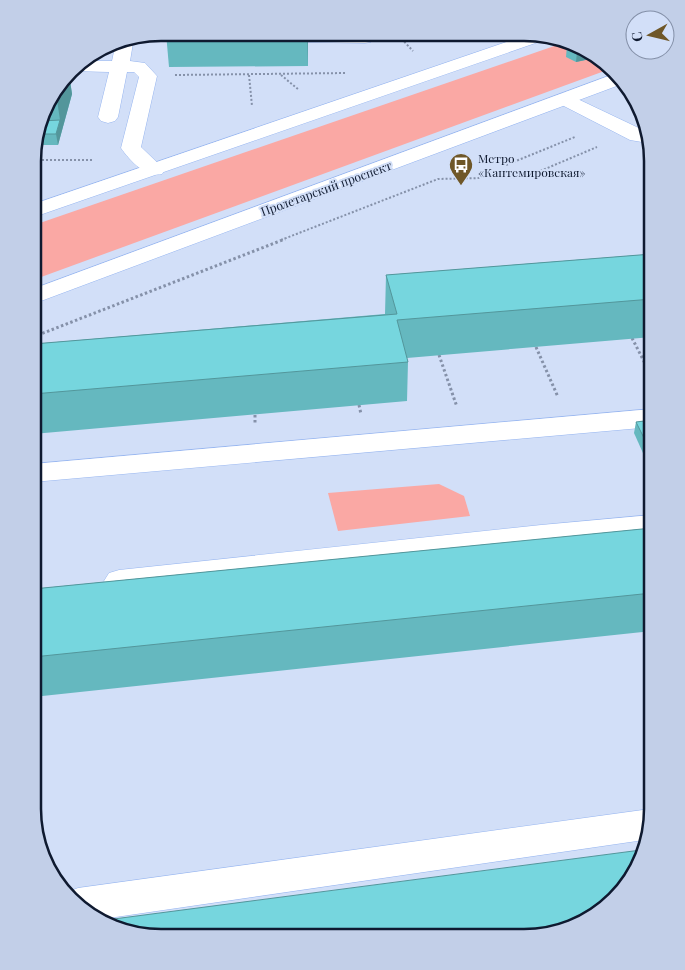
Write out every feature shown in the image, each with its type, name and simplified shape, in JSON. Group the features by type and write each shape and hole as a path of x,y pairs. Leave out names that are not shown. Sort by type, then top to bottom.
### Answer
{"main road":[{"path":"41,209 525,41"},
{"path":"108,117 123,48"},
{"path":"89,66 139,67 148,76 131,148 155,170"},
{"name":"Пролетарский проспект","path":"41,294 613,81"},
{"path":"565,100 636,136 641,136"},
{"path":"41,472 644,419"},
{"path":"90,585 541,535 643,526"},
{"path":"88,904 642,825"}],"path":[{"path":"404,41 414,52"},
{"path":"148,76 355,73"},
{"path":"280,74 302,92"},
{"path":"249,75 253,109"},
{"path":"41,334 438,179 526,177 602,144 583,134 612,123"},
{"path":"506,165 571,138"},
{"path":"41,160 93,160"},
{"path":"632,338 644,361"},
{"path":"536,347 570,425"},
{"path":"439,355 466,434"}],"shaded area":[{"path":"556,46 577,54 603,71 41,277 41,223"},
{"path":"439,484 464,496 470,516 338,531 328,493"}],"building":[{"path":"60,120 56,134 44,134 49,121"},
{"path":"644,255 644,300 397,320 408,362 41,393 41,343 397,314 386,275"},
{"path":"644,421 644,437 636,422"},
{"path":"643,529 643,594 41,656 41,588"},
{"path":"636,851 623,875 603,899 569,920 539,928 162,929 131,925 114,919"}],"place":[{"name":"Метро «Кантемировская»","path":"461,186"}]}
